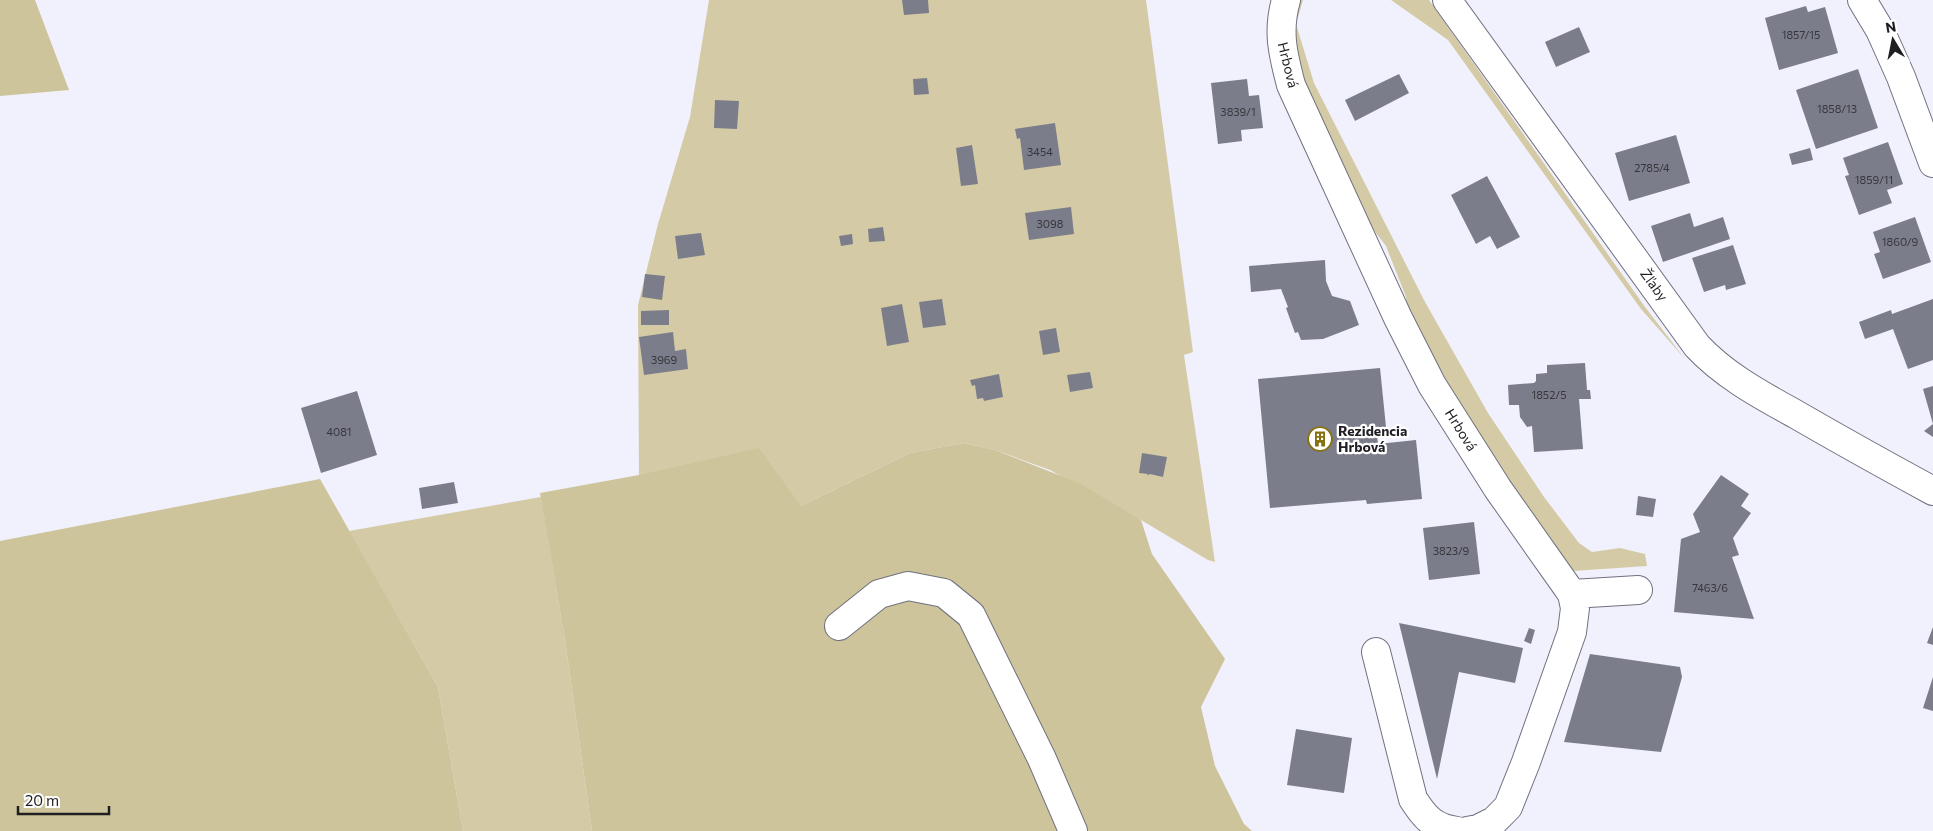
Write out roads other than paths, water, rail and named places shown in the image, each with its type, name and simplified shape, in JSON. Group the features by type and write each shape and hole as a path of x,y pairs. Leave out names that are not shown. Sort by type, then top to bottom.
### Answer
{"street":[{"name":"Hrbová","path":"1286,0 1281,16 1281,45 1291,85 1398,318 1432,385 1478,458 1572,594"},
{"name":"Žľaby","path":"1447,0 1697,346 1710,360 1726,373 1772,401 1933,491"},
{"path":"1862,0 1880,30 1901,77 1933,163"},
{"path":"839,626 879,594 908,586 944,593 971,615 1042,759 1073,831"},
{"path":"1467,831 1478,829 1494,821 1508,807 1572,632 1575,608 1572,594 1638,590"},
{"path":"1376,652 1413,799 1431,823 1448,830 1457,831"}],"place":[{"name":"Rezidencia Hrbová","path":"1320,439"}]}
